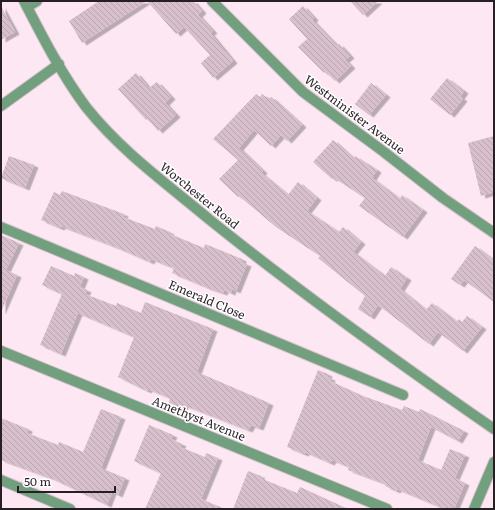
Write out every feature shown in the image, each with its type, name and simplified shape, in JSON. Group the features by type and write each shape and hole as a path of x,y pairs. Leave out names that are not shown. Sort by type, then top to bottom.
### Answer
{"street":[{"path":"25,4 37,1"},
{"name":"Westminister Avenue","path":"212,1 303,92 442,198 494,233"},
{"name":"Worchester Road","path":"25,4 59,64 86,106 126,152 327,312 494,429"},
{"path":"1,106 59,64"},
{"name":"Emerald Close","path":"1,227 403,395"},
{"name":"Amethyst Avenue","path":"1,351 387,509"},
{"path":"474,509 494,462"},
{"path":"1,480 70,509"}],"building":[{"path":"99,1 147,1 82,43 69,21"},
{"path":"147,1 193,1 202,11 198,15 213,31 210,33 233,61 213,78 201,63 210,55 184,27 176,34"},
{"path":"350,1 378,1 363,15"},
{"path":"1,6 15,32 1,40"},
{"path":"303,6 314,18 312,20 337,46 339,44 350,56 345,60 351,66 335,81 325,71 324,73 298,47 307,39 289,19"},
{"path":"136,73 149,88 157,82 171,97 165,103 176,115 158,131 118,89"},
{"path":"447,78 464,91 460,97 463,99 450,115 430,99"},
{"path":"371,83 386,95 369,115 355,104"},
{"path":"256,94 260,97 262,94 268,99 271,97 302,125 287,141 281,135 271,146 254,130 239,148 263,171 261,173 288,195 298,182 317,198 307,211 339,232 343,227 361,242 353,252 385,276 391,267 407,278 400,289 426,310 432,303 457,322 459,319 462,322 467,316 482,327 463,351 438,332 429,344 378,305 370,317 358,309 365,296 318,258 320,256 276,227 239,196 238,197 219,179 238,160 213,139"},
{"path":"494,136 494,192 481,196 468,143"},
{"path":"333,140 354,159 355,156 377,170 372,178 400,199 402,195 423,210 403,237 359,206 365,198 334,178 332,179 313,162"},
{"path":"9,156 34,165 25,188 1,178"},
{"path":"62,191 124,214 123,217 155,229 156,226 170,232 170,234 204,248 205,244 242,259 241,262 247,264 236,291 232,289 231,293 224,290 223,293 208,288 172,273 174,268 151,259 150,262 61,226 60,228 41,220 54,192 60,195"},
{"path":"1,235 19,243 6,270 17,275 1,312"},
{"path":"475,246 494,260 494,302 464,280 460,285 451,279"},
{"path":"51,266 74,276 75,273 84,277 80,287 87,290 85,294 116,306 117,303 141,313 145,302 213,329 197,372 269,403 259,428 251,425 248,430 184,405 183,408 169,403 170,398 148,389 147,391 118,377 134,337 78,313 61,354 40,345 62,294 42,285"},
{"path":"318,370 328,374 327,377 331,378 330,381 363,396 402,410 404,406 419,412 420,409 464,431 458,441 431,427 418,460 441,470 450,449 465,455 455,478 465,483 454,509 445,509 397,489 396,491 385,486 386,484 348,470 349,467 332,460 330,463 305,452 304,454 287,447"},
{"path":"101,409 121,417 101,468 125,478 118,495 112,492 107,505 51,478 1,460 1,418 28,429 27,433 58,445 59,442 83,452"},
{"path":"149,425 173,435 171,439 182,444 180,447 205,457 206,453 218,458 201,499 225,509 145,509 161,473 134,461"},
{"path":"248,471 261,476 260,478 297,493 300,487 348,509 233,509"}]}
